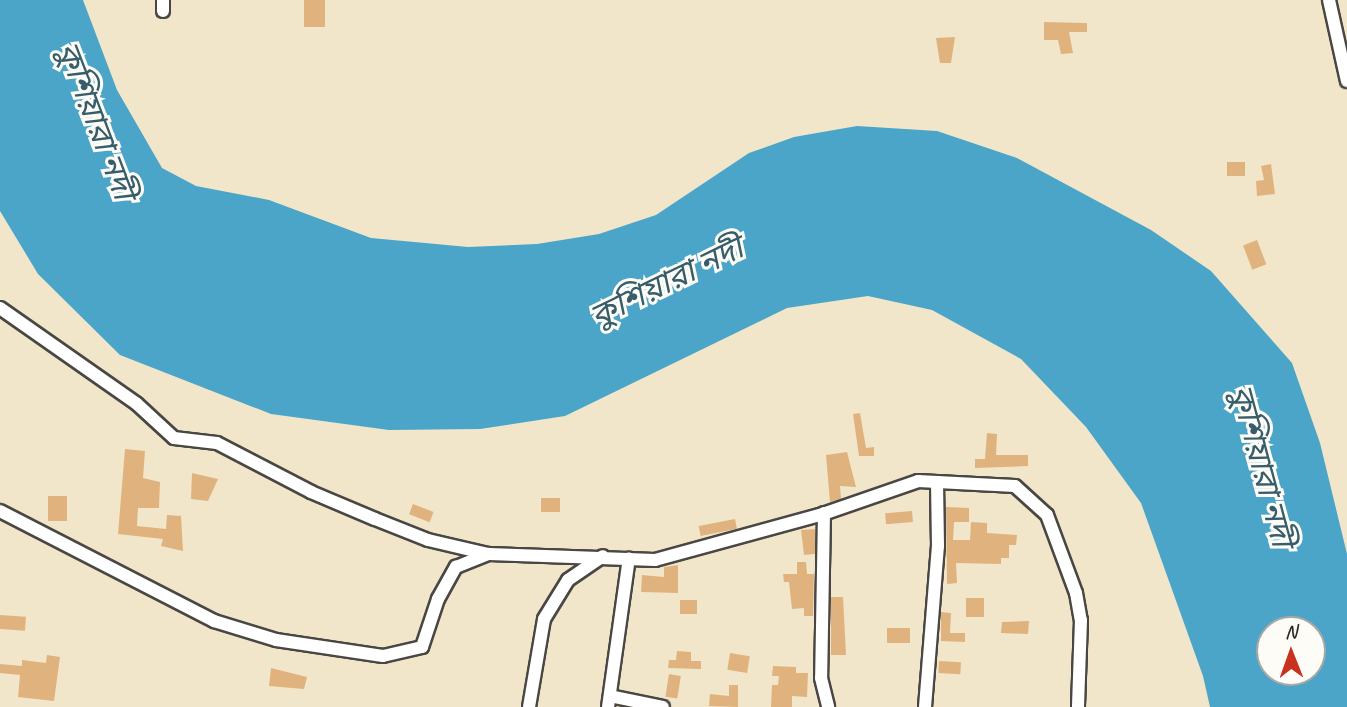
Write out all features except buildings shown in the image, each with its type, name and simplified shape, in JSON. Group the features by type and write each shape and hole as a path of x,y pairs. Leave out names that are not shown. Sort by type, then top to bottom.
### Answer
{"street":[{"path":"1329,0 1347,81"},
{"path":"0,307 137,404 174,438 218,443 337,503 428,540 489,554 603,556 654,560 824,513 918,481 1015,486 1047,515 1076,593 1081,620 1078,707"},
{"path":"925,707 938,546 937,483"},
{"path":"0,511 214,621 276,640 355,654 383,656 422,647 438,599 456,567 489,554"},
{"path":"824,513 821,678 828,707"},
{"path":"529,707 544,619 568,580 603,556"},
{"path":"629,558 609,701 663,707"}],"water":[{"name":"কুশিয়ারা নদী","path":"0,0 83,0 117,90 162,168 196,186 269,200 371,238 468,247 537,244 599,234 656,215 749,153 794,137 857,126 937,131 1017,158 1151,230 1211,271 1292,363 1320,443 1347,554 1347,707 1210,707 1203,676 1141,503 1086,427 1021,359 932,310 868,296 787,308 565,416 480,429 389,430 271,414 120,355 38,274 0,211"}]}
